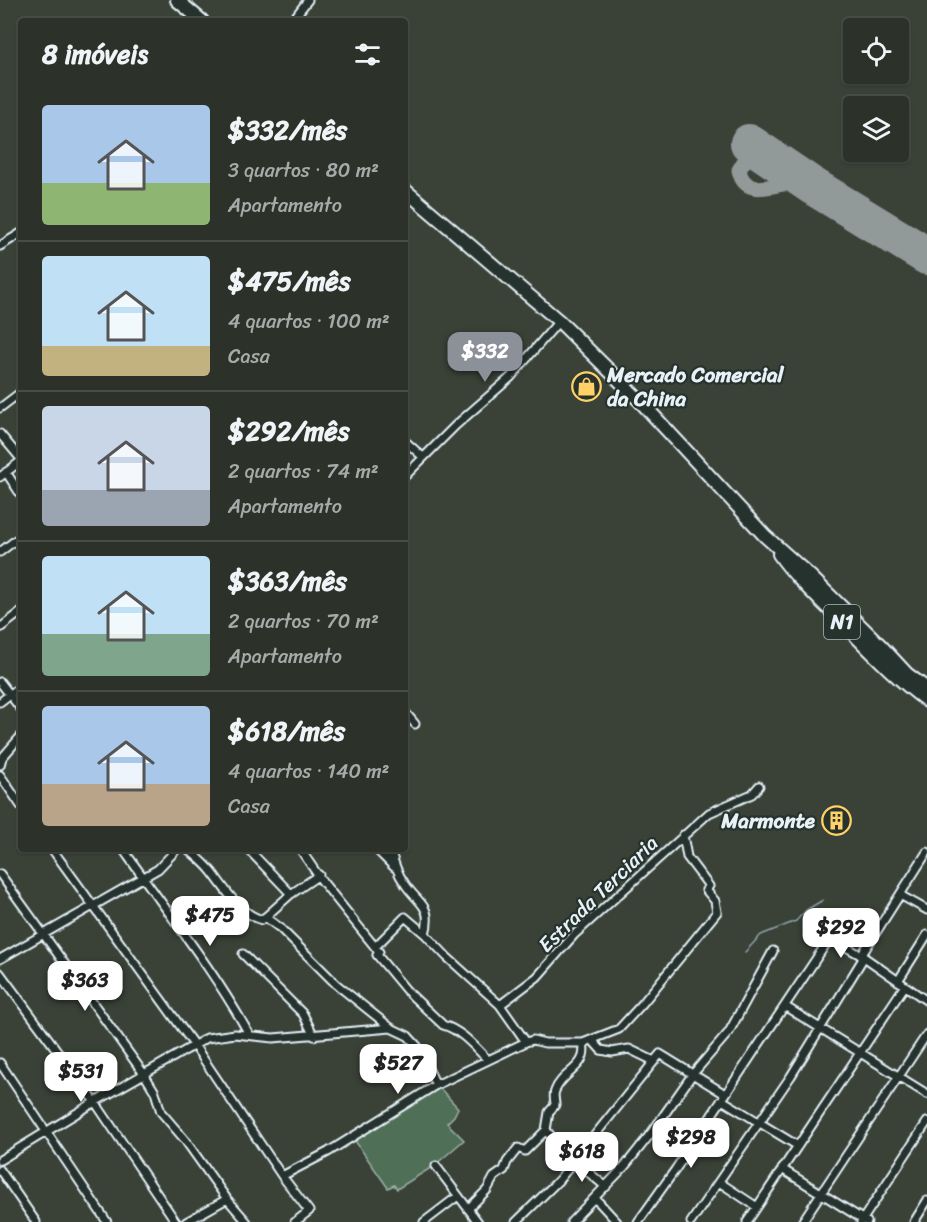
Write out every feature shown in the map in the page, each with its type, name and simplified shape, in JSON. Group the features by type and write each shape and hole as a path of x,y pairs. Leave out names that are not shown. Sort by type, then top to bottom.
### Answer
{"highway":[{"path":"177,0 198,18"},
{"name":"N1","path":"408,193 559,321 640,401 765,536 811,576 907,674 927,689"},
{"name":"N1","path":"765,536 788,568 893,673 927,701"}],"street":[{"path":"294,18 309,0"},
{"path":"0,246 18,235"},
{"path":"408,473 456,425 511,376 559,321"},
{"path":"0,408 18,394"},
{"path":"0,434 18,456"},
{"path":"408,444 423,457"},
{"path":"18,462 3,475 18,492"},
{"path":"0,552 18,538"},
{"path":"0,628 18,614"},
{"path":"0,682 18,705"},
{"path":"0,702 18,688"},
{"path":"408,716 415,724"},
{"path":"0,765 2,758 18,739"},
{"path":"0,775 18,802"},
{"name":"Estrada Terciaria","path":"500,1005 537,977 574,935 709,813 752,794 759,786"},
{"path":"282,1176 328,1152 436,1085 526,1042 533,1040 545,1044 593,1041 612,1033 626,1022 717,912 715,901 706,890 709,886 687,857 683,835"},
{"path":"54,852 194,1045 282,1176 309,1211 295,1222"},
{"path":"125,852 197,950 249,1034"},
{"path":"0,959 158,869 174,852"},
{"path":"191,852 211,870 225,890 251,916 262,920 291,894 319,875"},
{"path":"251,852 291,894"},
{"path":"302,852 379,952 377,955 406,990 443,1025 451,1027 488,1060"},
{"path":"379,852 395,868 407,888 424,906 429,916 424,934"},
{"path":"391,852 395,868"},
{"path":"691,1222 759,1124 821,1028 927,852"},
{"path":"0,874 144,1074 154,1092 160,1112 185,1140 227,1199 247,1222"},
{"path":"900,895 927,910"},
{"path":"266,917 354,1000 391,1028 408,1036 418,1047 436,1085"},
{"path":"375,947 405,917 500,1005 526,1042"},
{"path":"747,1222 861,1054 927,935"},
{"path":"638,1222 786,1007 830,938 863,957 927,1001"},
{"path":"571,1222 606,1187 652,1132 692,1075 729,1032 773,951"},
{"path":"243,954 303,1014 314,1036"},
{"path":"0,973 95,1102 176,1222"},
{"path":"786,1007 927,1094"},
{"path":"0,1160 95,1102 194,1045 216,1035 249,1034 273,1038 391,1028"},
{"path":"802,1222 927,1034"},
{"path":"593,1041 601,1050 612,1052 629,1049 654,1061"},
{"path":"468,1209 487,1190 494,1177 504,1170 518,1148 525,1151 546,1130 549,1112 555,1105 554,1093 561,1080 579,1064 584,1055 583,1043"},
{"path":"516,1222 558,1180 660,1054 759,1124 798,1146"},
{"path":"0,1063 107,1222"},
{"path":"782,1169 863,1221 927,1122"},
{"path":"546,1130 553,1140 606,1187"},
{"path":"436,1166 478,1222"},
{"path":"0,1170 36,1222"},
{"path":"719,1182 757,1207"},
{"path":"424,1222 458,1196"},
{"path":"596,1198 617,1222"},
{"path":"186,1222 227,1199"},
{"path":"914,1222 927,1201"}],"green space":[{"path":"437,1085 458,1108 447,1123 464,1140 434,1166 397,1189 394,1185 388,1188 353,1138"}],"waterway":[{"path":"745,952 761,935 796,921 806,910 823,900"},
{"path":"561,1076 569,1069"}],"taxiway":[{"path":"753,146 739,170 742,179 748,185 763,188 799,182 811,185"}],"runway":[{"path":"749,143 811,185 927,256"}],"place":[{"name":"Mercado Comercial da China","path":"586,387"},
{"name":"Marmonte","path":"836,821"}]}
